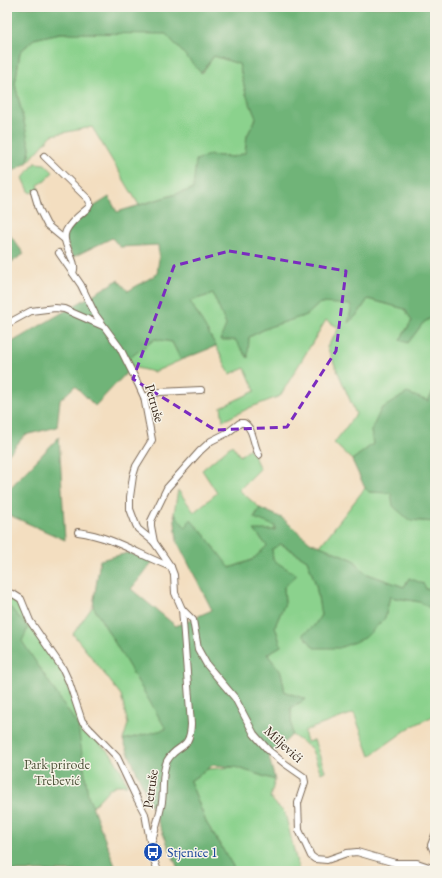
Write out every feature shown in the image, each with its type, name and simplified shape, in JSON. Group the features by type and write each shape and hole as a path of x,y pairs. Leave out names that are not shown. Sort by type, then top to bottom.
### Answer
{"street":[{"path":"44,156 89,200 90,204 88,208 66,230 64,239"},
{"path":"34,192 39,209 47,225 64,239 75,270 73,273"},
{"name":"Petruše","path":"59,253 73,273 96,314 120,348 144,397 152,440 136,466 131,487 130,509 138,529 154,542 171,567 174,575 175,593 182,609 192,724 191,735 186,744 174,753 168,760 165,767 162,802 151,844"},
{"path":"7,324 31,311 55,308 64,309 104,326"},
{"path":"144,397 160,392 201,390"},
{"name":"Petruše","path":"154,542 150,526 167,488 211,441 227,433 240,423 244,423 250,428 255,449 259,455"},
{"path":"78,532 90,534 121,544 171,567"},
{"path":"7,593 13,594 21,599 30,621 63,669 82,721 117,757 145,814 158,871"},
{"path":"182,609 193,620"},
{"path":"183,625 187,620 193,620"},
{"name":"Miljevići","path":"193,620 198,649 206,665 235,698 254,734 268,750 304,777 298,803 299,830 305,840 311,856 315,859 327,860 347,853 357,852 394,863 417,863 435,869"},
{"path":"435,835 431,845 435,854"}],"highlighted area":[{"path":"229,251 346,271 336,351 287,427 215,430 133,379 174,266"}],"green space":[{"path":"7,7 435,7 435,315 423,323 408,343 400,340 412,321 405,309 368,299 358,314 348,323 352,305 320,303 307,315 269,327 249,337 248,358 235,340 220,340 226,325 213,294 190,301 216,346 181,360 172,342 155,339 128,359 132,367 95,406 75,386 60,400 57,427 25,435 7,456 7,345 118,280 128,291 157,274 159,258 158,245 120,247 112,238 73,257 66,242 66,232 87,211 109,197 117,212 193,189 196,160 209,155 233,157 245,153 247,136 256,118 246,94 239,64 214,56 201,73 166,34 60,33 34,39 20,52 15,84 30,148 28,162 7,175"},
{"path":"165,30 202,73 214,56 239,64 246,94 256,118 247,136 245,153 233,157 209,155 193,189 139,205 92,127 52,135 28,162 30,148 15,84 20,52 34,39 60,33"},
{"path":"35,163 45,164 53,172 45,181 38,185 39,190 30,193 23,178"},
{"path":"7,231 24,254 7,265"},
{"path":"213,294 228,327 247,357 249,337 269,327 306,315 320,303 352,304 349,322 358,314 368,299 405,309 412,320 400,340 408,343 423,323 435,315 435,388 428,401 371,431 373,444 352,460 334,443 356,414 327,347 339,328 326,320 280,396 249,408 223,421 221,407 255,391 245,368 230,374 216,346 189,301"},
{"path":"155,339 172,342 181,360 154,372 132,367 127,359"},
{"path":"435,388 435,522 409,520 393,506 391,493 369,492 365,488 352,460 373,444 371,431 381,409 407,393 428,401"},
{"path":"59,437 65,540 7,514 7,491"},
{"path":"232,445 240,456 250,448 260,469 239,490 260,508 254,517 275,525 275,530 255,531 267,546 252,560 229,568 203,533 190,520 186,529 174,513 178,490 194,512 217,493 202,470"},
{"path":"365,488 369,492 392,493 409,520 435,522 435,591 426,589 409,578 404,587 365,573 354,560 320,546"},
{"path":"260,508 282,518 310,542 354,560 365,573 404,587 409,578 424,584 426,589 435,591 435,611 420,602 390,597 385,618 365,638 339,648 314,648 303,634 314,626 321,615 316,585 307,560 281,544 272,549 273,560 297,575 284,587 285,603 275,626 281,646 267,654 281,672 285,692 306,699 291,708 292,735 269,757 275,780 235,767 213,765 190,781 206,822 236,871 179,871 123,740 166,729 93,606 100,560 128,553 154,561 131,589 176,626 212,610 177,541 174,513 186,528 190,519 203,533 230,568 252,560 267,546 254,530 275,530 275,526 254,518"},
{"path":"281,544 307,560 316,585 321,615 314,626 385,618 390,597 420,602 435,611 435,715 409,728 370,756 354,713 304,731 307,742 314,740 325,771 321,773 311,748 292,735 291,708 305,699 285,692 281,672 267,654 281,646 275,626 285,603 284,587 273,560 272,549"},
{"name":"Park prirode Trebević","path":"7,595 17,600 28,624 59,666 70,690 73,705 81,726 111,754 121,770 127,785 116,785 109,789 82,818 7,871"},
{"path":"93,606 167,730 123,740 128,724 121,695 73,634"},
{"name":"Park prirode Trebević","path":"10,607 28,628 22,641 78,726 88,795 117,871 7,871 7,610"},
{"path":"235,767 275,780 270,798 285,813 299,871 236,871 206,822 190,781 208,769"}],"place":[{"name":"Stjenice 1","path":"153,852"}]}
